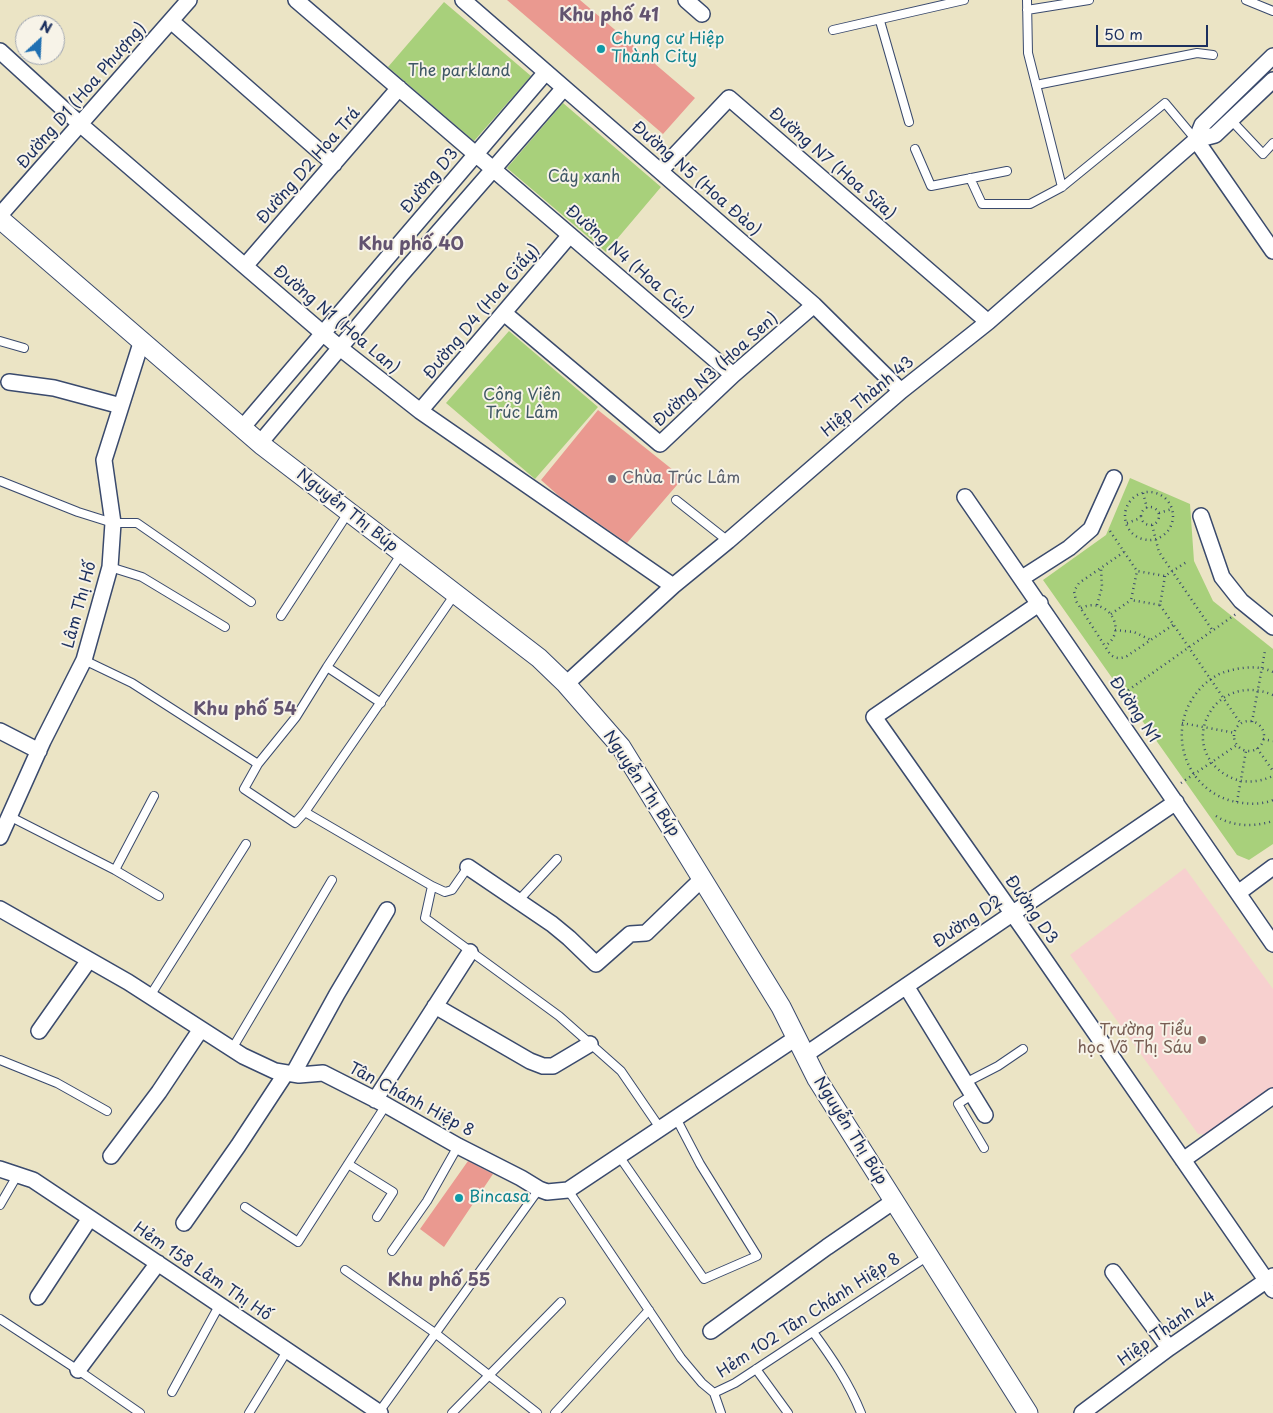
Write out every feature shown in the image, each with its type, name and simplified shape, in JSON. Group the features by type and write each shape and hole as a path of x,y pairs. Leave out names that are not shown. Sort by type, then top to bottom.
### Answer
{"street":[{"name":"Đường D1 (Hoa Phượng)","path":"0,215 189,0"},
{"name":"Đường N4 (Hoa Cúc)","path":"296,0 734,375"},
{"name":"Đường N5 (Hoa Đào)","path":"463,0 814,305 901,391"},
{"path":"686,0 702,14"},
{"path":"171,21 334,164"},
{"name":"Đường N1 (Hoa Lan)","path":"0,52 340,348 420,411 673,586"},
{"name":"Hiệp Thành 43","path":"1196,140 1202,125 1273,56"},
{"name":"Đường D3","path":"242,428 546,72"},
{"name":"Hiệp Thành 43","path":"566,684 673,586 728,541 901,391 988,322 1196,140 1215,135 1273,80"},
{"name":"Đường D2 Hoa Trá","path":"245,266 399,88"},
{"path":"260,443 564,88"},
{"name":"Đường N7 (Hoa Sữa)","path":"660,172 729,98 988,322"},
{"path":"1196,140 1273,251"},
{"name":"Nguyễn Thị Búp","path":"0,219 260,443 539,658 566,684 621,747 781,1007 817,1079 1028,1413"},
{"name":"Đường D4 (Hoa Giấy)","path":"420,411 570,235"},
{"name":"Đường N3 (Hoa Sen)","path":"504,313 660,444 734,375 814,305"},
{"name":"Lâm Thị Hố","path":"0,837 39,751 84,660 110,567 113,523 104,460 142,340"},
{"path":"9,382 54,388 121,406"},
{"path":"1022,578 1069,548 1091,529 1114,478"},
{"name":"Đường N1","path":"965,497 1040,603 1273,944"},
{"path":"1201,516 1222,577 1248,606 1273,627"},
{"name":"Đường D3","path":"1040,603 874,717 1182,1160 1270,1282"},
{"path":"0,731 39,751"},
{"name":"Đường D2","path":"805,1056 1012,913 1172,797"},
{"path":"468,867 519,900 569,938 596,964 630,934 646,933 702,879"},
{"path":"1238,893 1273,867"},
{"name":"Tân Chánh Hiệp 8","path":"0,908 150,996 243,1056 275,1071 323,1073 539,1189 548,1192 568,1190"},
{"path":"184,1222 290,1073 387,910"},
{"path":"380,1102 435,1006 470,952"},
{"path":"39,1030 89,960"},
{"path":"906,986 985,1115"},
{"path":"435,1006 530,1062 543,1066 552,1066 590,1044"},
{"path":"111,1156 159,1092 201,1029"},
{"path":"568,1190 796,1038"},
{"path":"1182,1160 1273,1096"},
{"name":"Hẻm 158 Lâm Thị Hố","path":"0,1169 33,1180 220,1304 373,1411"},
{"path":"712,1331 834,1242 894,1201"},
{"path":"38,1297 90,1218"},
{"path":"78,1370 158,1263"},
{"path":"1113,1272 1169,1348"},
{"name":"Hiệp Thành 44","path":"1082,1413 1169,1348 1270,1282"}],"lane":[{"path":"833,30 880,21 964,0"},
{"path":"1027,0 1028,53 1062,187"},
{"path":"1027,10 1089,0"},
{"path":"1246,0 1273,11"},
{"path":"880,21 910,122"},
{"path":"1036,85 1198,53 1214,55"},
{"path":"970,178 982,204 1030,204 1062,187 1165,103 1196,140"},
{"path":"1231,120 1263,154 1273,143"},
{"path":"915,148 930,186 1007,171"},
{"path":"0,341 24,348"},
{"path":"0,481 78,512 113,523 137,523 251,602"},
{"path":"676,500 728,541"},
{"path":"281,616 349,512"},
{"path":"402,553 296,717 258,764 244,789 295,823 305,812 455,594"},
{"path":"110,567 142,577 225,627"},
{"path":"84,660 132,683 258,764"},
{"path":"327,667 381,703"},
{"path":"115,870 154,796"},
{"path":"305,812 445,892 452,890 468,867"},
{"path":"9,816 115,870 159,896"},
{"path":"150,996 246,844"},
{"path":"519,900 556,859"},
{"path":"232,1049 332,880"},
{"path":"432,886 426,918 559,1016 621,1071 660,1128"},
{"path":"984,1148 958,1104 968,1089 1023,1049"},
{"path":"0,1060 57,1083 107,1111"},
{"path":"245,1207 298,1242 348,1164 380,1102"},
{"path":"619,1156 704,1279 757,1256 700,1164 676,1118"},
{"path":"392,1251 427,1201 458,1146"},
{"path":"348,1164 393,1192 377,1217"},
{"path":"0,1205 18,1174"},
{"path":"373,1411 436,1333 539,1189"},
{"name":"Hẻm 102 Tân Chánh Hiệp 8","path":"568,1190 680,1358 702,1383 714,1393 756,1369 928,1256"},
{"path":"346,1270 436,1333 537,1413"},
{"path":"452,1413 561,1302"},
{"path":"172,1392 220,1304"},
{"path":"555,1413 649,1310"},
{"path":"0,1318 140,1413"},
{"path":"813,1332 840,1369 855,1396 861,1413"},
{"path":"248,1413 287,1351"},
{"path":"756,1369 788,1413"},
{"path":"714,1393 719,1412"}],"path":[{"path":"1143,494 1147,508"},
{"path":"1143,494 1159,494 1172,509 1173,520 1170,528 1166,534 1156,539 1143,539 1136,536 1130,531 1126,523 1127,509 1130,502 1143,494"},
{"path":"1147,508 1154,508 1159,513 1158,521 1152,525 1144,524 1141,518 1141,513 1147,508"},
{"path":"1159,513 1172,509"},
{"path":"1126,523 1141,518"},
{"path":"1152,525 1159,552 1212,631"},
{"path":"1110,531 1137,570 1166,576 1188,561"},
{"path":"1124,552 1076,587 1074,597 1105,646 1113,656 1122,658 1173,625"},
{"path":"1098,605 1102,587 1101,568"},
{"path":"1111,614 1131,600 1137,570"},
{"path":"1160,606 1166,576"},
{"path":"1131,600 1160,606 1241,724"},
{"path":"1080,608 1086,605 1098,605 1111,614 1115,622 1115,630 1113,637 1105,646"},
{"path":"1109,704 1248,606"},
{"path":"1115,630 1134,632 1151,640"},
{"path":"1252,722 1265,651"},
{"path":"1273,672 1262,668 1245,667 1222,672 1202,686 1188,705 1181,728 1182,751 1193,775 1207,789 1226,800 1247,804 1273,800"},
{"path":"1273,695 1258,690 1245,689 1230,693 1217,702 1208,714 1204,727 1204,745 1212,762 1220,771 1233,779 1248,782 1263,781 1273,776"},
{"path":"1252,722 1260,726 1263,739 1257,748 1246,751 1241,749 1235,741 1235,733 1241,724 1252,722"},
{"path":"1182,723 1235,733"},
{"path":"1263,739 1273,741"},
{"path":"1172,797 1193,775 1237,744"},
{"path":"1257,748 1273,770"},
{"path":"1237,802 1246,751"},
{"path":"1216,816 1224,822 1240,825 1273,821"}],"shaded area":[{"name":"Trường Tiểu học Võ Thị Sáu","path":"1185,868 1273,989 1273,1090 1211,1135 1198,1134 1070,955"}],"green space":[{"name":"The parkland","path":"444,2 531,76 474,141 388,67"},
{"name":"Cây xanh","path":"563,103 661,187 606,252 507,168"},
{"name":"Công Viên Trúc Lâm","path":"509,331 598,407 535,479 446,403"},
{"path":"1130,478 1190,504 1194,561 1213,601 1273,649 1273,844 1249,860 1237,855 1043,580 1106,535"}],"building":[{"name":"Chung cư Hiệp Thành City","path":"507,0 580,0 695,98 663,134"},
{"name":"Chùa Trúc Lâm","path":"598,410 683,478 627,543 559,496 541,480"},
{"name":"Bincasa","path":"468,1161 493,1174 444,1247 420,1229"}],"place":[{"name":"Chung cư Hiệp Thành City","path":"601,49"},
{"name":"Chùa Trúc Lâm","path":"612,479"},
{"name":"Trường Tiểu học Võ Thị Sáu","path":"1202,1040"},
{"name":"Bincasa","path":"459,1198"}],"district":[{"name":"Khu phố 41","path":"609,16"},
{"name":"Khu phố 40","path":"411,245"},
{"name":"Khu phố 54","path":"245,710"},
{"name":"Khu phố 55","path":"439,1281"}]}
